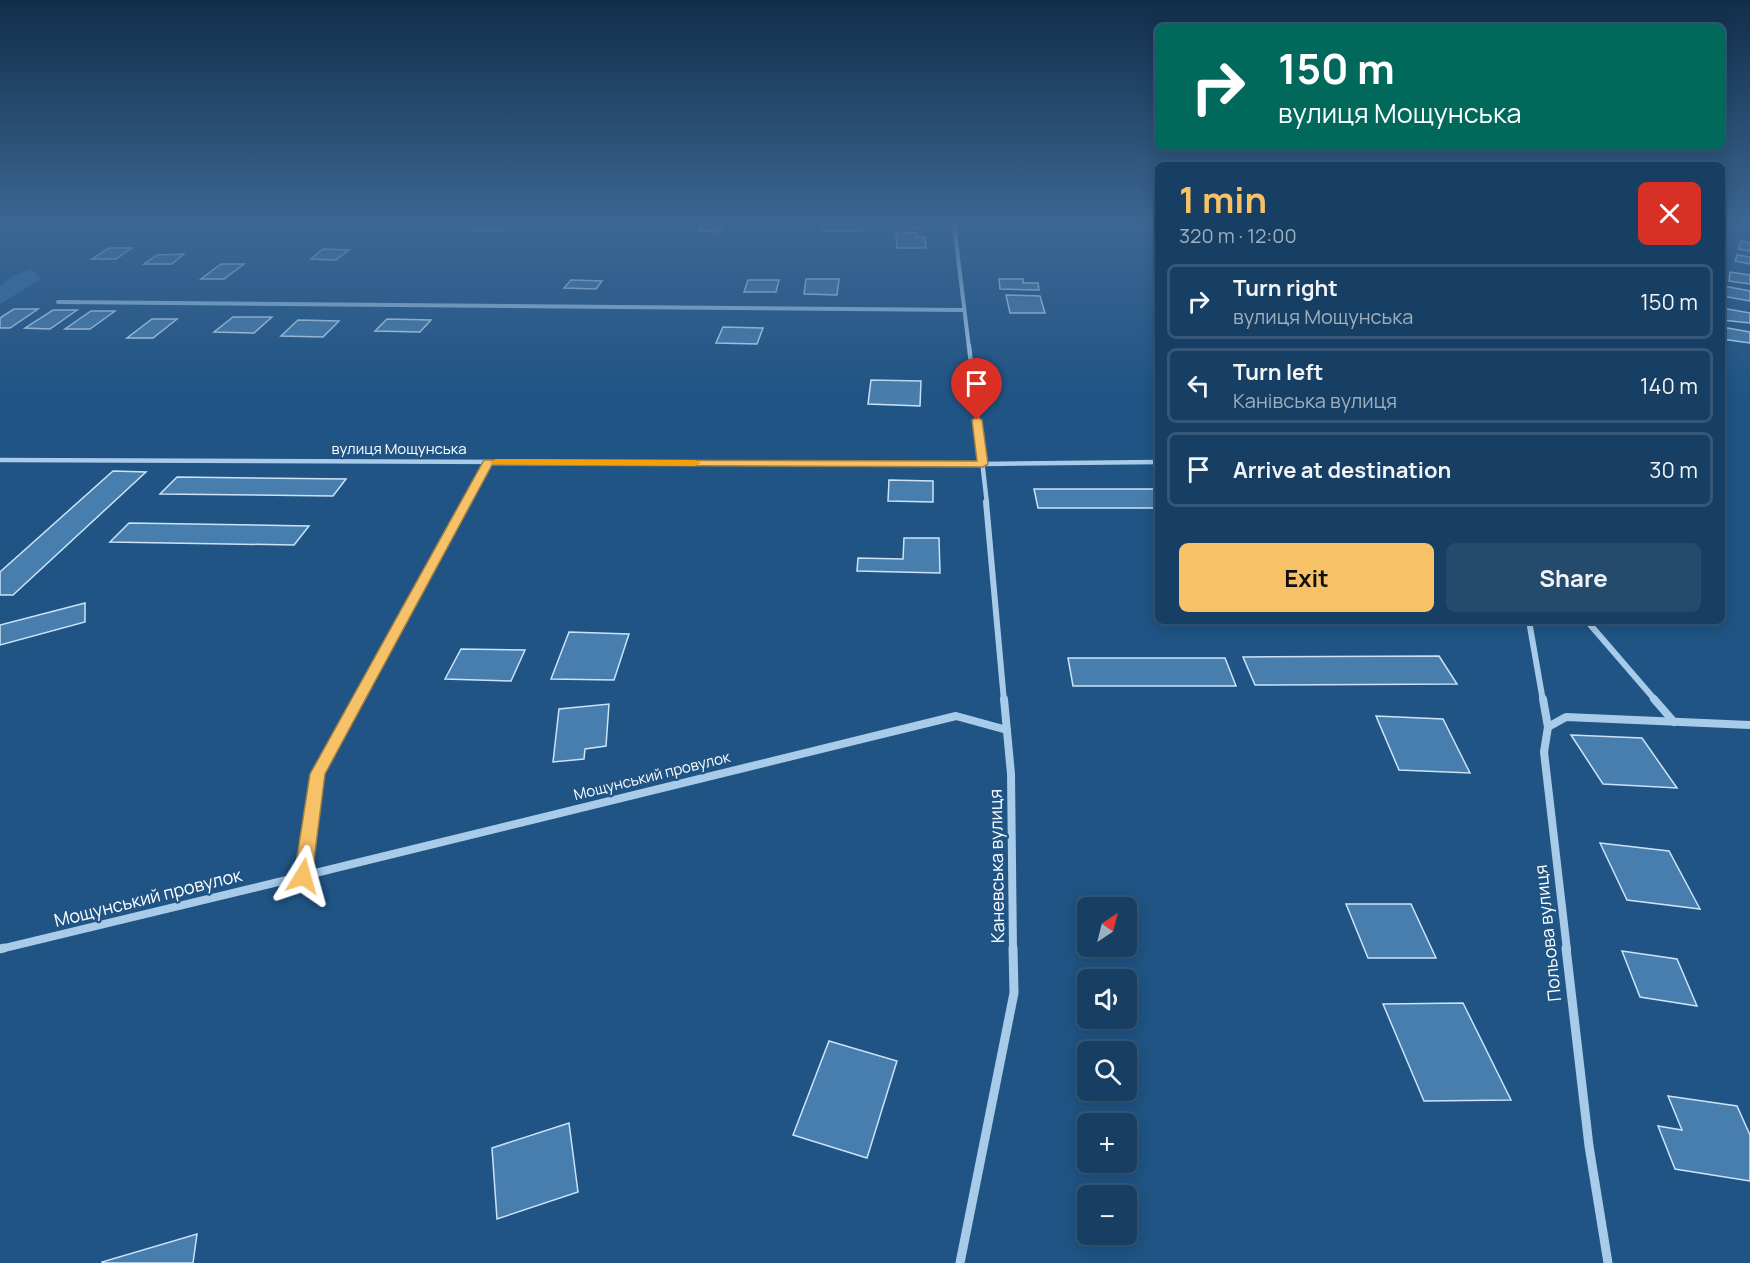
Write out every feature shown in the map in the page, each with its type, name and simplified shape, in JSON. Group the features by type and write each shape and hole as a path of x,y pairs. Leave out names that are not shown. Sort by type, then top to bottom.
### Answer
{"street":[{"name":"Каневська вулиця","path":"960,283 983,464 1011,774 1014,993 960,1263"},
{"path":"58,302 963,310"},
{"name":"вулиця Мощунська","path":"0,460 983,464 1155,462"},
{"path":"303,876 318,774 488,462"},
{"name":"Польова вулиця","path":"1530,624 1548,727 1545,752 1588,1135 1608,1263"},
{"path":"1590,624 1674,722"},
{"name":"Мощунський провулок","path":"0,949 956,716 1007,730"},
{"path":"1548,727 1566,717 1750,725"}],"shaded area":[{"path":"4,283 35,283 0,304 0,286"}],"building":[{"path":"568,283 601,283 596,289 564,288"},
{"path":"747,283 778,283 776,292 744,292"},
{"path":"805,283 839,283 837,295 804,294"},
{"path":"999,283 1038,283 1039,290 1000,289"},
{"path":"1725,286 1750,291 1750,301 1725,297"},
{"path":"1006,295 1040,296 1045,313 1010,313"},
{"path":"14,309 38,309 10,328 0,328 0,318"},
{"path":"1725,309 1750,313 1750,323 1725,320"},
{"path":"53,310 77,310 50,329 25,328"},
{"path":"91,311 115,311 90,329 65,329"},
{"path":"233,317 272,317 254,333 214,332"},
{"path":"152,319 177,319 153,338 127,338"},
{"path":"387,319 431,320 420,332 375,331"},
{"path":"298,320 339,321 323,337 281,336"},
{"path":"723,327 763,328 757,344 716,343"},
{"path":"1725,328 1750,332 1750,343 1725,339"},
{"path":"871,380 921,381 920,406 868,404"},
{"path":"113,471 146,472 13,595 0,595 0,572"},
{"path":"177,477 346,479 333,496 160,494"},
{"path":"889,480 933,481 933,502 888,501"},
{"path":"1034,489 1155,489 1155,508 1038,508"},
{"path":"129,523 309,526 294,545 110,542"},
{"path":"904,538 939,538 940,573 857,571 858,558 903,559"},
{"path":"85,603 85,622 0,645 0,625"},
{"path":"569,632 629,634 614,680 551,679"},
{"path":"461,649 525,650 511,681 445,679"},
{"path":"1439,656 1457,684 1255,685 1243,657"},
{"path":"1068,658 1225,658 1236,686 1073,686"},
{"path":"609,704 606,746 585,749 584,759 553,762 559,709"},
{"path":"1376,716 1443,719 1470,773 1399,770"},
{"path":"1571,735 1642,738 1677,788 1603,784"},
{"path":"1600,843 1669,851 1700,909 1627,900"},
{"path":"1346,904 1411,904 1436,958 1368,958"},
{"path":"1622,951 1677,959 1697,1006 1640,997"},
{"path":"1463,1003 1511,1100 1424,1101 1383,1004"},
{"path":"829,1041 897,1061 867,1158 793,1135"},
{"path":"1668,1096 1737,1106 1750,1135 1750,1181 1675,1169 1658,1126 1682,1130"},
{"path":"569,1123 578,1192 497,1219 492,1148"},
{"path":"197,1234 193,1263 102,1263 102,1262"}],"slow traffic":[{"path":"496,462 695,463"}],"route":[{"path":"303,876 318,774 488,462 983,464 977,420"}]}
